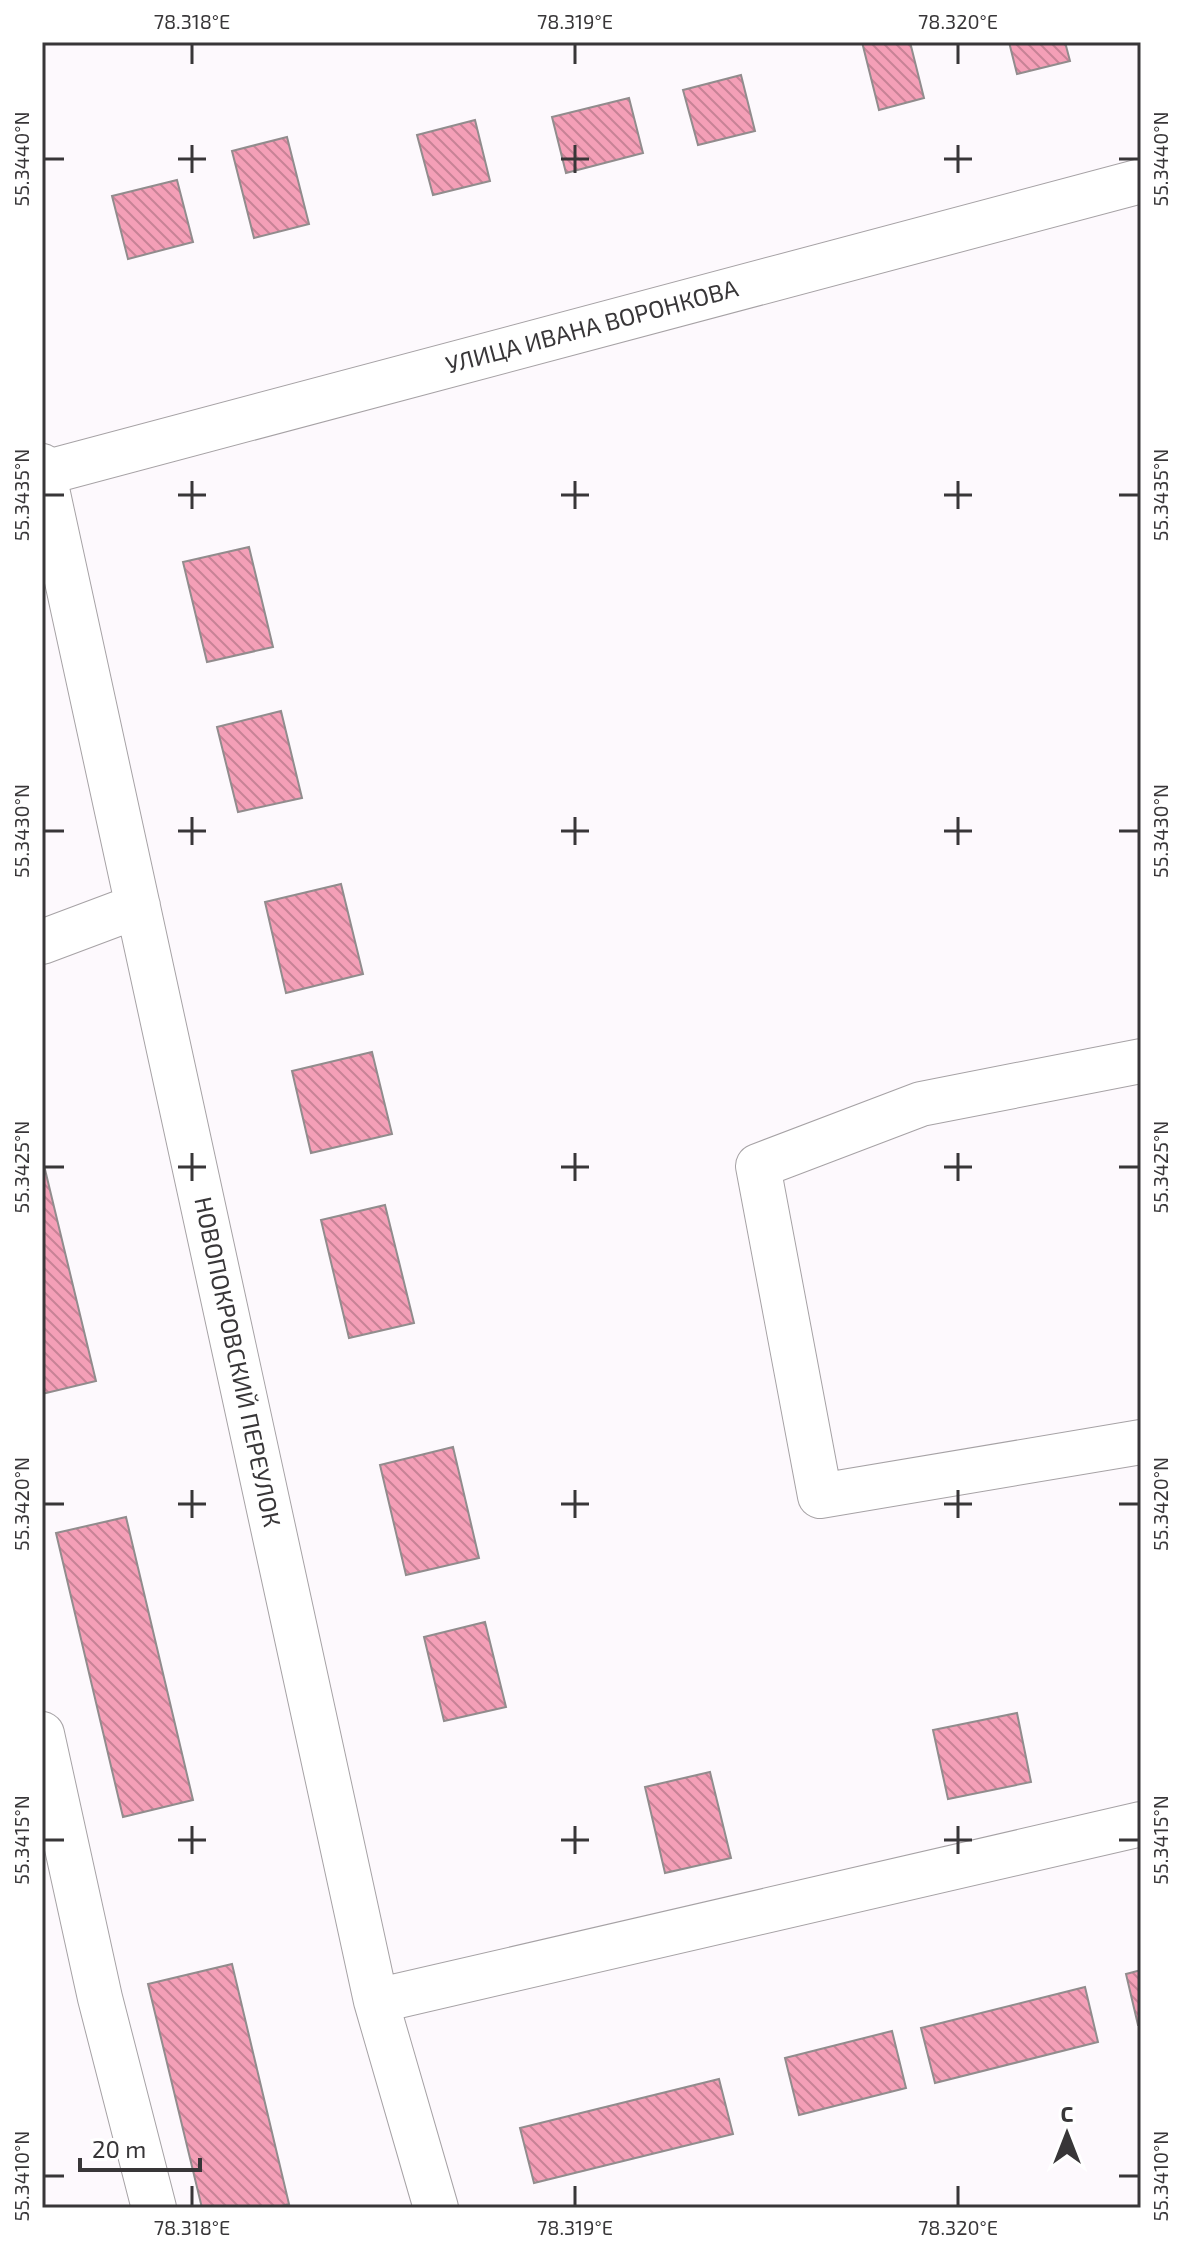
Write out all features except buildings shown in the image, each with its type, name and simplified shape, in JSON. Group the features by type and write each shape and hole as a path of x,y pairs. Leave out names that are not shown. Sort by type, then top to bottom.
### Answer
{"street":[{"name":"УЛИЦА ИВАНА ВОРОНКОВА","path":"43,470 1141,181"},
{"name":"НОВОПОКРОВСКИЙ ПЕРЕУЛОК","path":"43,470 376,2001 426,2204"},
{"path":"42,942 138,906"},
{"path":"1141,1061 921,1104 758,1166 820,1496 1141,1442"},
{"path":"45,1760 100,1998 154,2208"},
{"path":"376,2001 1141,1824"}]}
